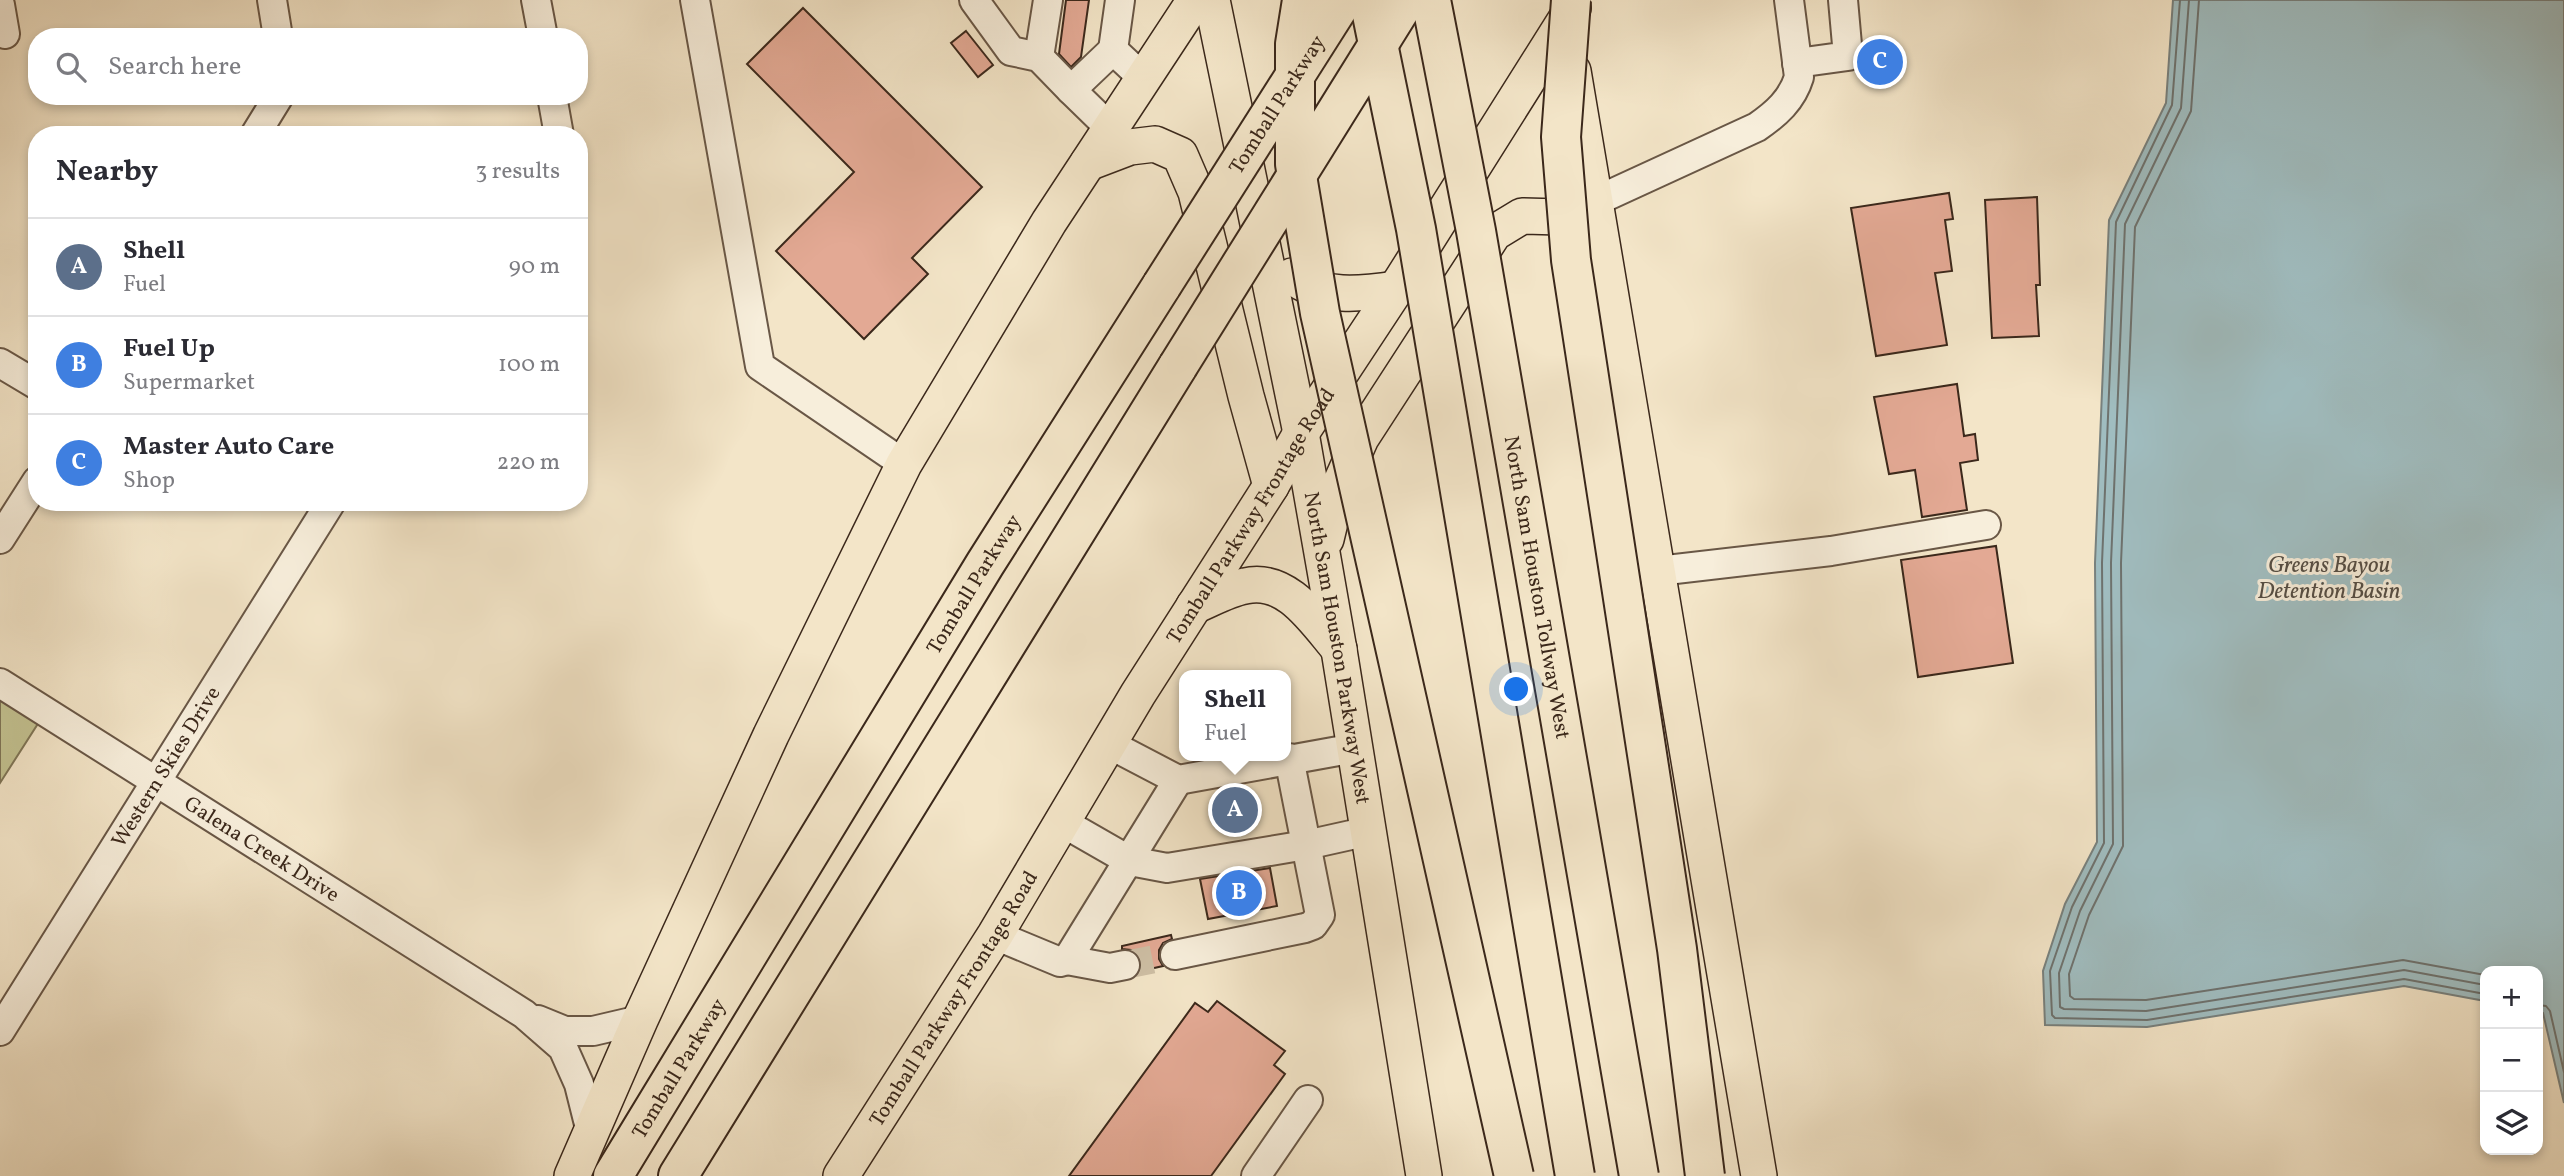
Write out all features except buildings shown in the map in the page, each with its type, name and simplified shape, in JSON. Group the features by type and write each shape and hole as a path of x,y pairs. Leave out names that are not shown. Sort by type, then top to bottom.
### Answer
{"highway":[{"path":"1302,0 1295,44 1295,164 1320,313 1514,1176"},
{"name":"Tomball Parkway","path":"613,1176 985,565 1343,0"},
{"path":"1369,0 1416,229 1575,1176"},
{"path":"678,1176 1406,0"},
{"name":"North Sam Houston Tollway West","path":"1431,0 1476,231 1639,1176"},
{"path":"1569,5 1561,137 1571,260 1677,949 1705,1176"}],"main road":[{"path":"572,1176 640,1020 771,735 904,464 1042,232 1195,0"},
{"name":"North Sam Houston Parkway West","path":"1212,0 1301,433 1424,1176"},
{"path":"1569,5 1606,263 1759,1176"},
{"name":"Tomball Parkway Frontage Road","path":"841,1176 995,935 1108,744 1271,486 1301,433 1396,289 1569,5"},
{"path":"1088,163 1130,147 1155,144 1180,155 1196,192 1271,486"},
{"path":"1322,555 1338,489 1361,438 1494,233 1522,216 1560,217 1587,232 1606,263"},
{"path":"1263,247 1287,273 1304,285 1333,292 1359,294 1396,289"},
{"path":"1194,606 1244,586 1264,583 1280,589 1302,606 1339,650"}],"street":[{"path":"272,0 277,28"},
{"path":"536,0 541,28"},
{"path":"695,0 760,366 904,464"},
{"path":"974,0 1011,51 1039,57 1110,128"},
{"path":"1039,57 1048,0"},
{"path":"1071,90 1113,50 1120,0"},
{"path":"1596,201 1757,127 1777,113 1795,88 1798,77 1789,0"},
{"path":"1797,63 1848,56 1843,0"},
{"path":"0,5 5,34"},
{"path":"1113,50 1143,78"},
{"path":"261,126 273,105"},
{"path":"554,105 557,126"},
{"path":"0,362 28,379"},
{"path":"0,539 28,495"},
{"name":"Western Skies Drive","path":"0,1031 325,511"},
{"path":"1658,571 1831,551 1986,525"},
{"name":"Galena Creek Drive","path":"0,682 524,1014 563,1048 579,1084 591,1132"},
{"path":"1108,744 1178,780 1274,761"},
{"path":"1291,758 1355,748"},
{"path":"1175,955 1313,925 1320,915 1290,761"},
{"path":"1067,960 1178,780"},
{"path":"1062,822 1130,861 1167,868 1306,845 1369,831"},
{"path":"995,935 1060,962 1067,960 1110,968 1125,965"},
{"name":"Galena Creek Drive","path":"524,1014 565,1031 593,1031 640,1020"},
{"path":"1256,1176 1308,1100"}],"shaded area":[{"path":"0,698 39,722 0,783"}],"water":[{"name":"Greens Bayou Detention Basin","path":"2173,0 2564,0 2564,1103 2543,1013 2543,966 2480,966 2480,1000 2404,986 2147,1027 2045,1025 2043,971 2065,904 2097,842 2095,563 2109,220 2166,103"}],"tunnel":[{"path":"1125,965 1175,955"}],"place":[{"name":"Master Auto Care","path":"1880,62"},
{"name":"Shell","path":"1235,810"},
{"name":"Fuel Up","path":"1239,893"}]}
